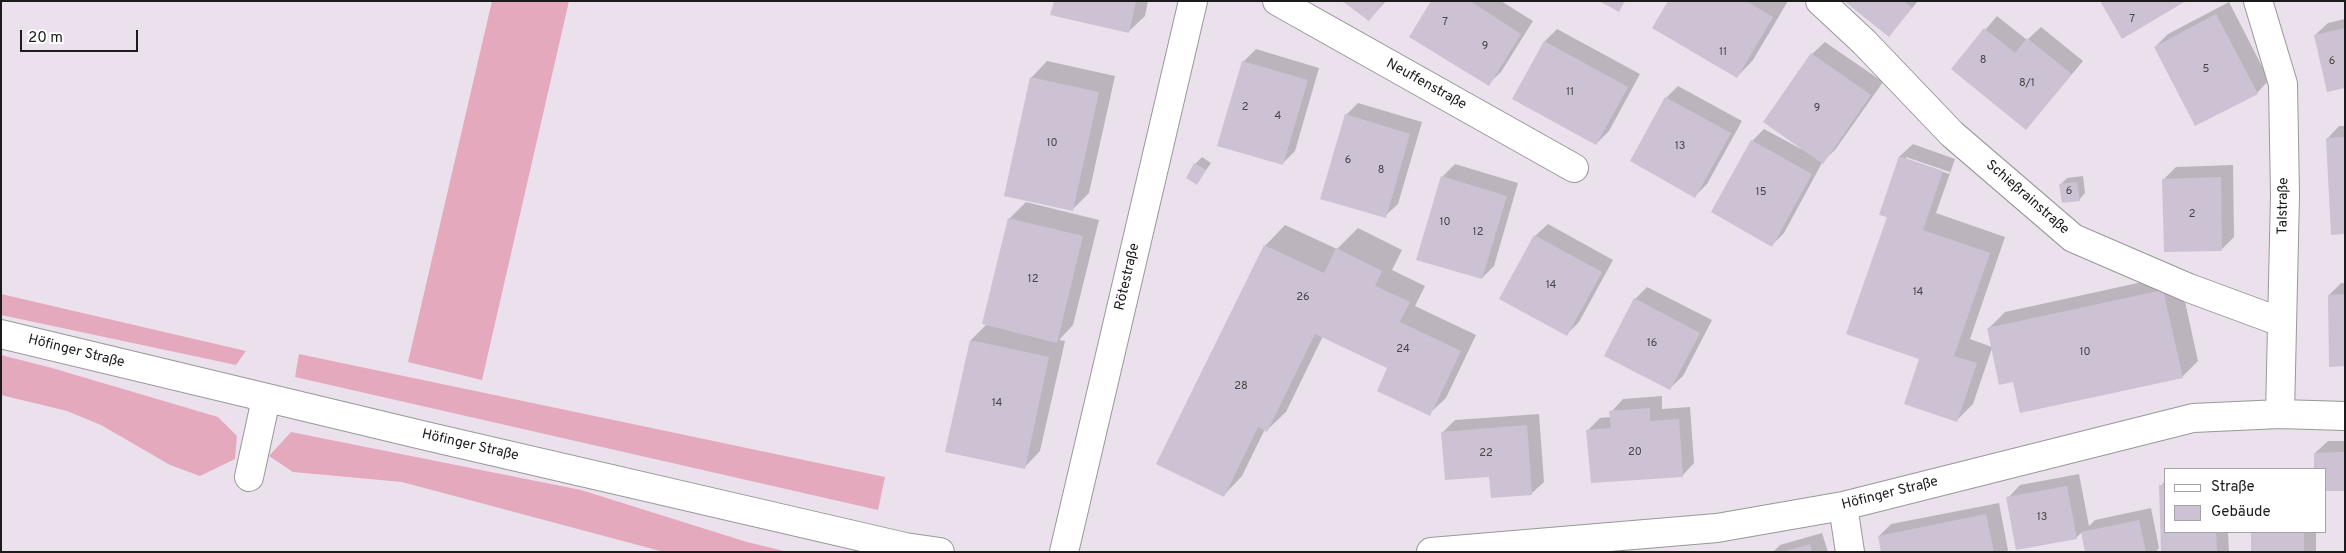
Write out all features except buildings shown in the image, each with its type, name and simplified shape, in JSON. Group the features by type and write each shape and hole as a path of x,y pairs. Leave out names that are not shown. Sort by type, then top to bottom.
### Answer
{"street":[{"name":"Rötestraße","path":"1064,552 1193,1"},
{"name":"Neuffenstraße","path":"1277,1 1574,168"},
{"name":"Schießrainstraße","path":"1820,1 1864,42 1952,134 2073,238 2189,288 2281,322"},
{"name":"Talstraße","path":"2258,1 2283,84 2285,195 2280,414"},
{"name":"Höfinger Straße","path":"1,334 266,399 905,547 940,552"},
{"path":"249,477 266,399"},
{"name":"Höfinger Straße","path":"1431,552 1718,528 1844,506 2193,418 2280,414 2345,416"},
{"path":"1844,506 1850,552"}],"shaded area":[{"path":"492,1 569,1 482,380 408,362"},
{"path":"1,294 246,351 236,365 1,315"},
{"path":"299,354 885,477 878,510 295,377"},
{"path":"1,355 52,368 218,417 237,436 235,459 200,476 170,465 101,425 67,411 1,395"},
{"path":"291,432 581,490 747,542 788,552 664,552 402,482 293,472 269,456"}]}
